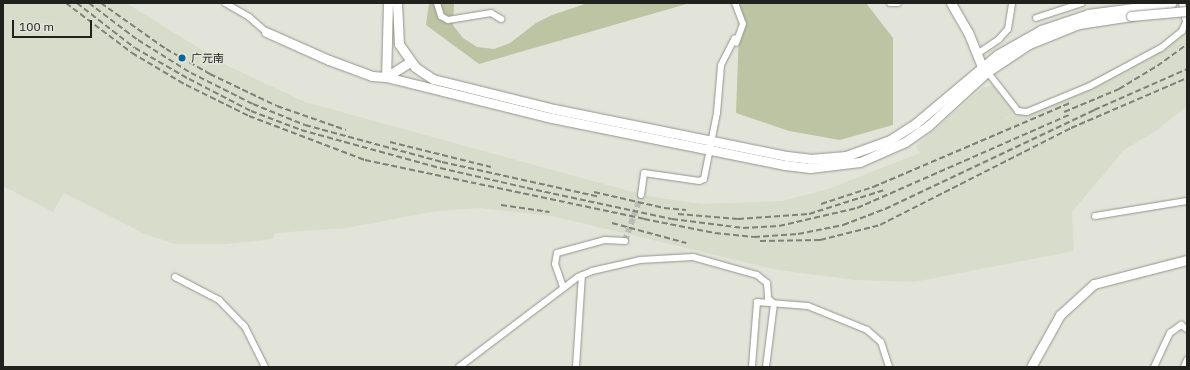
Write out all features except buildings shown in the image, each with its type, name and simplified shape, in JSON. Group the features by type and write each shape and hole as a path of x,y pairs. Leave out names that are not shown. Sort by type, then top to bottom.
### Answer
{"main road":[{"path":"386,77 388,3"},
{"path":"397,3 397,38 410,62 433,79 798,167 835,167 860,162 883,154 913,137 985,69 1041,30 1088,14 1171,3"},
{"path":"951,3 985,69"},
{"path":"985,69 1029,44 1055,32 1124,9 1187,11"},
{"path":"266,32 329,60 372,76 386,77 552,118 712,146"},
{"path":"386,77 410,62"},
{"path":"1031,367 1060,315 1094,284 1187,260"}],"street":[{"path":"225,3 249,17 266,32"},
{"path":"437,3 441,16 448,20 492,13 501,19"},
{"path":"720,82 728,57 742,31 743,20 735,3"},
{"path":"890,3 898,3"},
{"path":"977,54 1000,39 1008,29 1012,3"},
{"path":"1036,18 1082,3"},
{"path":"985,69 1018,111 1027,112 1090,86 1161,48 1182,31 1186,22 1182,3"},
{"path":"641,195 644,173 699,181 704,179 712,146 722,60 735,38"},
{"path":"1095,216 1187,200"},
{"path":"563,287 555,264 557,252 605,240 625,241"},
{"path":"459,367 563,287 582,275 640,260 693,257 757,275 767,283 768,298 774,304"},
{"path":"576,367 582,275"},
{"path":"175,277 219,300 245,327 266,367"},
{"path":"752,367 757,302 808,306 867,330 881,342 889,367"},
{"path":"766,367 774,304"},
{"path":"1154,367 1170,333 1181,325 1187,328"},
{"path":"1184,367 1187,360"}],"shaded area":[{"path":"3,3 126,3 228,66 305,102 648,196 702,204 783,201 828,189 920,153 916,146 983,87 994,86 1015,113 998,122 1075,88 1187,32 1187,106 1157,130 1124,150 1072,212 1074,251 914,282 855,280 778,270 552,216 480,208 436,211 347,228 275,233 273,239 225,244 175,244 145,234 64,193 53,212 3,186 3,57 6,59 3,56"}],"green space":[{"path":"429,3 454,3 453,25 463,38 477,47 494,49 510,43 536,23 552,15 585,4 690,3 479,64 426,25"},
{"path":"740,3 866,3 893,38 893,125 840,140 789,131 736,113"}],"tunnel":[{"path":"625,241 641,195"}],"railway":[{"path":"66,3 132,53 186,85 249,116 365,160 644,219 715,233 754,237 798,234 843,225 885,209 1094,110 1187,69"},
{"path":"77,3 135,48 189,79 251,111 301,130 440,168 527,188 672,219 743,228 779,226 857,208 1071,114"},
{"path":"89,3 138,40 191,73 253,104 305,125 442,162 600,197"},
{"path":"101,3 166,49 210,74 277,106 346,130"},
{"path":"1064,112 1119,89 1157,66 1187,44"},
{"path":"760,241 820,240 880,225 1071,128 1187,78"},
{"path":"821,204 873,187 1070,103"},
{"path":"390,142 491,167"},
{"path":"678,214 738,219 809,214 884,190"},
{"path":"594,192 664,208 686,210"},
{"path":"501,205 549,212"},
{"path":"612,223 686,243"}],"place":[{"name":"广元南","path":"182,58"}]}
